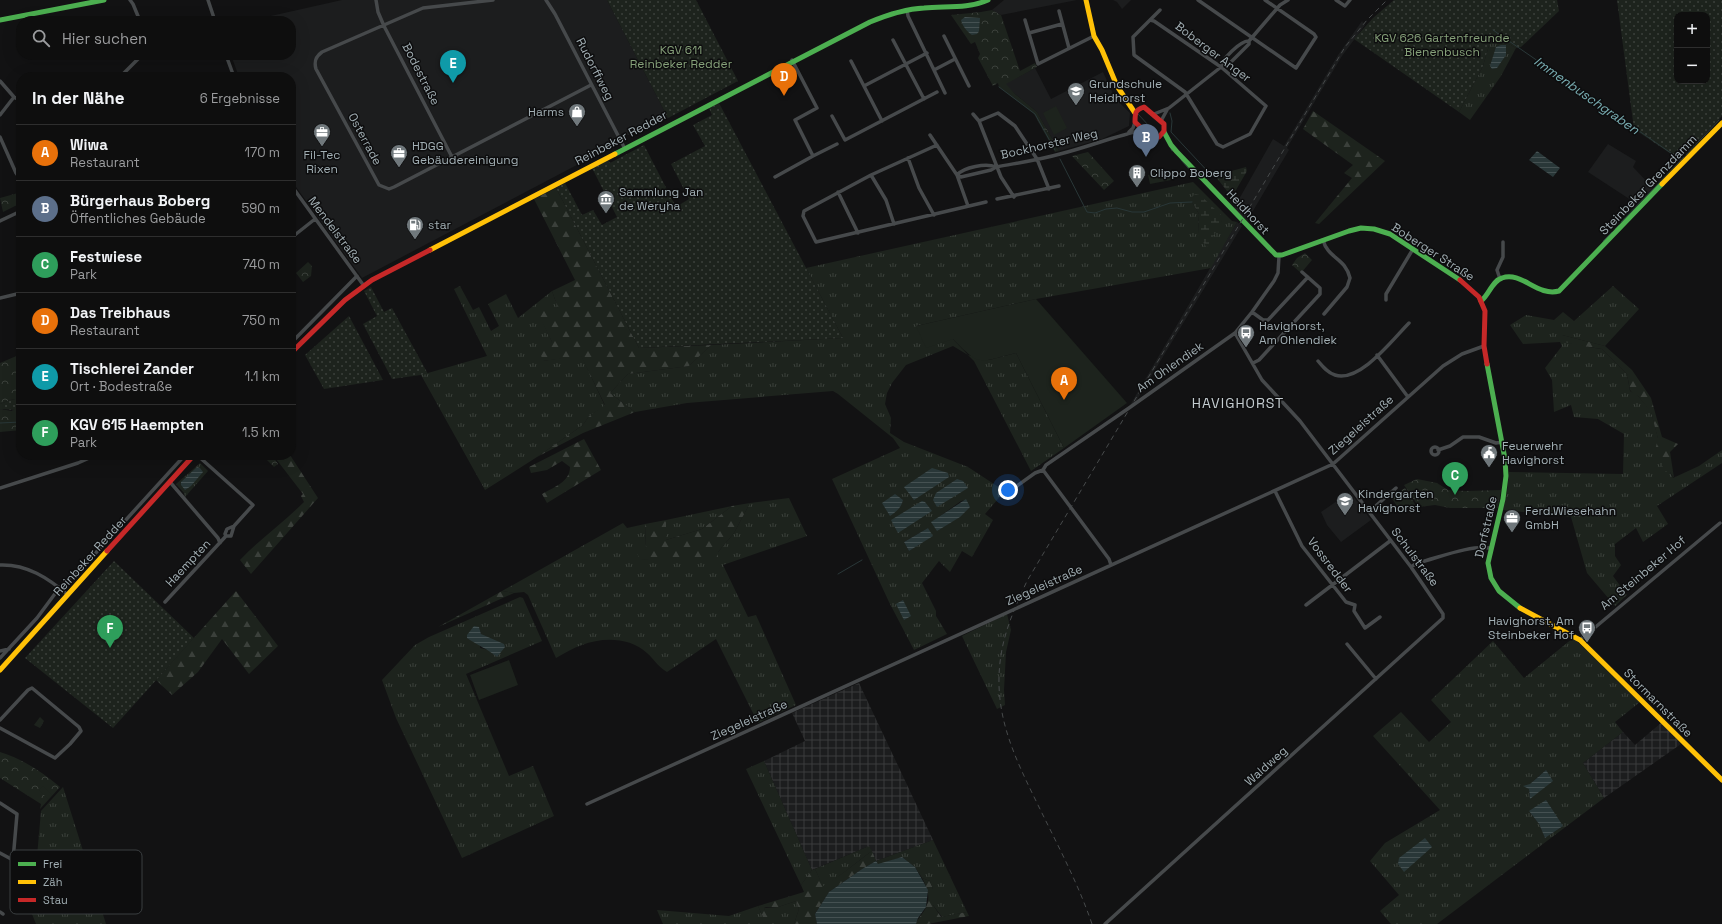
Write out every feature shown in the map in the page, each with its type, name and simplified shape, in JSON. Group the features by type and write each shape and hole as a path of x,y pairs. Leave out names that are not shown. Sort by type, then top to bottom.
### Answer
{"street":[{"path":"21,16 104,0"},
{"path":"130,0 134,2 138,16"},
{"path":"208,0 213,16"},
{"name":"Bodestraße","path":"376,0 378,12 384,26 452,157"},
{"name":"Osterrade","path":"493,0 423,8 322,52 316,58 316,69 380,185 389,188 394,187 591,86"},
{"name":"Rudorffweg","path":"546,0 556,14 591,86 624,147"},
{"name":"Reinbeker Redder","path":"296,348 345,300 364,286 624,147 792,60 872,20 907,10 924,7 975,5 988,0"},
{"path":"1086,0 1094,36 1102,50 1117,86 1134,109 1135,122 1133,128 1128,133"},
{"path":"1198,0 1250,40 1294,68 1298,66 1316,37 1279,7 1265,0"},
{"path":"1279,7 1280,0"},
{"path":"1154,114 1169,108 1221,67 1230,63 1244,50 1249,44 1250,40 1279,7 1288,0"},
{"path":"1336,0 1345,6 1350,0"},
{"path":"907,10 908,16 946,93"},
{"name":"Boberger Anger","path":"1150,20 1154,21 1221,67 1266,106 1250,134 1223,147 1217,144 1185,92 1134,55 1133,37 1150,20 1160,10"},
{"path":"1059,11 1069,48"},
{"path":"0,20 16,17"},
{"path":"1025,20 1038,64 1094,36"},
{"path":"1028,33 1062,24"},
{"path":"944,36 969,86"},
{"path":"893,40 924,99"},
{"path":"1221,67 1223,60 1243,41 1250,40"},
{"path":"864,86 926,53"},
{"path":"934,70 955,59"},
{"path":"125,72 137,60"},
{"path":"228,60 232,72"},
{"path":"792,60 817,108 794,120 813,156"},
{"path":"851,61 882,120"},
{"path":"0,81 14,98 0,115"},
{"path":"832,116 845,140 937,92"},
{"path":"1128,100 1142,108 1148,109 1161,120 1169,108"},
{"path":"1135,113 1142,108"},
{"path":"979,121 998,113 1015,126 1037,159 1049,189"},
{"path":"973,114 979,121 996,167 1014,197"},
{"name":"Heidhorst","path":"1161,120 1164,126 1164,132 1171,145 1267,247 1279,256"},
{"name":"Heidhorst","path":"1135,122 1151,136 1158,137 1171,145"},
{"name":"Steinbeker Grenzdamm","path":"1500,279 1506,277 1515,278 1552,294 1559,291 1722,123"},
{"name":"Bockhorster Weg","path":"957,175 961,176 991,170 996,167 1068,152 1128,133 1143,130"},
{"path":"1158,137 1164,132"},
{"path":"930,135 957,175 968,206"},
{"path":"0,137 16,173"},
{"path":"775,177 837,144"},
{"path":"937,145 871,175 804,211 803,216 816,242 986,202"},
{"path":"908,158 919,188 934,215"},
{"name":"Bockhorster Weg","path":"957,175 961,170 989,164 996,167"},
{"path":"871,175 886,200 894,224"},
{"path":"997,199 1014,197 1060,186"},
{"path":"838,192 858,233"},
{"name":"Mendelstraße","path":"296,193 364,286"},
{"path":"0,220 16,213"},
{"path":"296,234 315,219"},
{"name":"Boberger Straße","path":"1279,256 1354,229 1371,229 1386,233 1467,285 1476,293 1485,314 1484,346"},
{"path":"1323,240 1326,250 1345,265 1350,278 1347,287 1324,314"},
{"path":"1481,302 1487,297 1500,279 1497,270 1503,258 1503,242"},
{"path":"1386,300 1386,294 1413,250"},
{"name":"Am Ohlendiek","path":"1003,496 1035,473 1043,470 1046,465 1235,333 1276,278 1279,256"},
{"path":"1252,364 1259,360 1320,294 1320,288 1302,272"},
{"path":"296,338 357,276"},
{"path":"1252,312 1262,319 1268,320 1308,277"},
{"path":"0,298 16,294"},
{"path":"1318,361 1328,371 1336,375 1347,376 1357,372 1377,355 1409,323"},
{"name":"Schulstraße","path":"1235,333 1262,380 1300,421 1411,567 1443,614 1443,618 1440,623"},
{"name":"Ziegeleistraße","path":"588,804 1333,464 1444,366 1462,354 1484,346"},
{"name":"Dorfstraße","path":"1484,346 1503,442 1506,465 1504,492 1490,548 1488,570 1495,586 1503,596 1517,606 1564,629 1580,640"},
{"path":"1377,355 1408,397"},
{"path":"1438,450 1450,446 1463,438 1479,437 1496,443 1503,442"},
{"path":"0,488 85,460"},
{"name":"Reinbeker Redder","path":"0,658 37,618 60,587 82,568 180,460"},
{"name":"Reinbeker Redder","path":"0,670 191,460"},
{"path":"202,460 254,506 234,526 225,531 226,536"},
{"path":"1043,470 1112,565"},
{"name":"Haempten","path":"165,602 220,543 218,538 170,482"},
{"path":"1369,512 1396,488"},
{"name":"Vossredder","path":"1275,491 1302,546 1346,602 1355,605 1354,611 1366,628 1380,616"},
{"name":"Am Steinbeker Hof","path":"1580,640 1720,523"},
{"path":"220,543 226,536 231,536 234,526"},
{"path":"1306,605 1390,541"},
{"path":"1411,567 1417,563 1464,551 1481,547 1490,548"},
{"path":"0,565 31,570 45,576 68,595"},
{"name":"Waldweg","path":"1105,924 1440,623"},
{"name":"Stormarnstraße","path":"1580,640 1722,780"},
{"path":"1348,644 1376,679"},
{"path":"0,651 10,648"},
{"path":"0,720 28,690 32,688 79,727 81,731 55,758 0,728"},
{"path":"0,803 17,814 14,850"},
{"path":"0,853 10,858"}],"shaded area":[{"path":"342,0 607,0 668,118 650,128 642,129 615,139 611,147 362,278 296,187 296,72 237,72 233,60 296,60 296,16 271,16"},
{"path":"1004,0 1077,0 1001,15 992,10"},
{"path":"1113,0 1131,0 1122,9 1117,2"},
{"path":"965,17 980,18 979,31 977,34 972,35 962,24 961,20"},
{"path":"1362,21 1365,25 1342,56 1287,148 1289,150 1247,221 1234,208 1273,139 1284,146 1338,55"},
{"path":"1506,45 1506,55 1497,68 1492,69 1490,66 1496,47"},
{"name":"Grundschule Heidhorst","path":"1035,68 1051,99 1103,72 1115,98 1130,113 1129,126 1102,139 1059,151 1037,112 1005,84"},
{"path":"1608,144 1636,161 1633,167 1653,188 1637,204 1588,172"},
{"path":"1537,151 1560,168 1553,177 1529,160"},
{"path":"1237,222 1242,226 1135,403 1129,407"},
{"path":"197,467 203,472 191,486 185,490 181,485 181,482"},
{"path":"932,468 948,473 949,477 914,500 904,487"},
{"path":"957,479 963,481 968,488 937,507 933,500 936,493"},
{"name":"Kindergarten Havighorst","path":"1350,492 1371,520 1341,542 1327,525 1321,512"},
{"path":"895,494 903,500 898,509 890,516 882,503"},
{"path":"966,499 970,507 960,517 937,531 931,522"},
{"path":"922,501 925,502 932,511 898,533 891,520"},
{"path":"928,528 933,536 909,551 904,542"},
{"path":"903,600 911,616 904,620 896,604"},
{"path":"474,626 479,627 481,634 504,644 505,647 497,657 467,638 467,635"},
{"path":"859,683 933,840 876,861 869,846 812,870 764,761 805,741 792,713"},
{"path":"1661,723 1681,744 1604,798 1583,763 1623,732 1635,745"},
{"path":"1546,770 1553,781 1530,799 1529,789 1523,786 1530,784"},
{"path":"1546,800 1563,826 1545,838 1539,824 1529,811"},
{"path":"1425,838 1432,847 1404,872 1398,864 1399,858"},
{"path":"902,857 915,867 928,890 926,907 918,918 916,924 817,924 815,914 829,892 876,861 878,864"}],"green space":[{"name":"KGV 611 Reinbeker Redder","path":"607,0 696,0 738,81 668,118"},
{"name":"KGV 626 Gartenfreunde Bienenbusch","path":"1394,0 1557,0 1559,11 1521,47 1516,48 1492,35 1483,66 1459,112 1354,39 1373,18"},
{"path":"1617,0 1722,0 1722,116 1680,160 1634,129"},
{"path":"992,10 1001,15 1020,71 1035,63 1037,67 1006,84 1015,94 1037,112 1059,151 1055,152 1034,114 999,87 998,83 993,86 978,58 980,54 975,42 971,44 951,15"},
{"path":"1492,35 1516,48 1501,76 1470,120 1459,112 1483,66"},
{"path":"719,103 843,338 639,348 556,188 565,183 582,215 593,210 602,225 617,217 592,168 608,160 610,163 644,145 676,207 689,199 671,164 705,146 693,125 712,115 709,108"},
{"path":"1056,106 1067,128 1054,135 1043,113"},
{"path":"1313,111 1385,161 1319,224 1315,223 1352,178 1344,173 1353,165 1303,129"},
{"path":"1088,152 1114,181 1104,190 1072,156"},
{"path":"1246,167 1247,171 1236,190 1232,192 1227,191 1216,177 1217,175"},
{"path":"1168,170 1171,180 1150,184 1148,175"},
{"path":"1193,182 1232,221 1237,222 1211,268 1036,299 916,326 953,339 968,355 953,346 906,365 892,383 887,393 885,404 891,418 890,433 904,442 968,467 1000,488 1010,485 985,514 993,520 972,557 962,551 950,572 939,561 922,583 936,611 936,616 947,634 914,650 889,602 832,479 900,448 893,438 833,391 687,403 635,412 610,393 628,374 689,366 711,345 843,338 806,268","holes":["1192,202 1222,221 1198,234 1199,214","965,500 970,507 932,522 961,501","928,528 932,536 909,551 904,542"]},
{"path":"556,188 639,348 711,345 689,366 628,374 610,393 635,412 583,433 537,457 583,425 589,416 605,405 581,356 543,361 538,347 552,342 535,308 558,308 552,291 575,280 534,199"},
{"path":"16,194 16,206 3,212 0,198"},
{"path":"1195,194 1200,195 1220,214 1222,221 1207,248 1198,234 1199,214 1192,202 1192,197"},
{"path":"1305,253 1312,260 1301,273 1292,265 1297,258"},
{"path":"308,262 312,266 311,276 303,282 296,273"},
{"path":"460,286 473,310 479,307 491,331 499,326 488,304 506,294 518,318 552,291 558,308 536,308 552,342 543,361 581,355 605,406 589,416 583,425 537,457 485,490 421,375 487,356 454,289"},
{"path":"1613,286 1639,309 1605,346 1562,335 1569,343 1602,349 1627,374 1630,391 1638,396 1651,411 1663,458 1673,478 1699,466 1722,450 1722,463 1657,506 1668,524 1643,542 1636,528 1615,544 1615,556 1621,565 1613,576 1627,595 1615,606 1587,573 1571,517 1503,510 1509,472 1623,474 1624,434 1598,419 1574,417 1571,405 1554,412 1552,380 1545,368 1562,346 1560,342 1523,344 1510,325 1526,315 1554,320 1563,312 1574,321"},
{"path":"371,287 384,312 392,308 428,374 392,379 363,324 377,316 364,291"},
{"path":"1036,299 1127,403 1064,448 1016,353 994,359 975,359 953,339 926,348 916,326"},
{"path":"349,316 383,380 324,389 305,355"},
{"path":"1562,335 1605,346 1632,370 1651,398 1662,437 1678,444 1670,452 1674,478 1670,472 1663,472 1663,458 1659,459 1655,450 1658,439 1651,412 1638,396 1634,395 1630,390 1627,374 1602,349 1566,342 1564,341"},
{"path":"1016,353 1064,448 1031,471 974,361 968,355 989,360"},
{"path":"16,356 16,399 0,404 0,363"},
{"path":"16,399 16,410 0,409 0,404"},
{"path":"16,408 16,430 0,432 0,409 12,411"},
{"path":"584,439 601,470 547,503 542,494 560,484 567,477 570,467 562,461 547,470 531,473 529,467"},
{"path":"267,460 275,460 278,464 274,467"},
{"path":"277,460 293,460 318,498 251,574 240,560 304,502 301,496 303,494"},
{"path":"200,463 208,471 185,497 184,493 176,484"},
{"path":"1417,479 1437,483 1448,490 1501,490 1498,508 1450,508 1435,505 1419,507 1404,485"},
{"path":"1405,488 1416,506 1397,506 1391,497"},
{"path":"789,498 807,536 723,565 748,617 756,615 796,705 758,723 716,639 667,672 640,648 624,641 607,640 590,642 556,658 528,595 524,592 514,593 502,591 623,523 627,528 645,524 646,549 640,560 718,552 734,533 750,503"},
{"path":"750,503 734,533 718,552 718,557 640,560 637,553 646,549 645,524 666,520 666,540 702,529 732,506"},
{"path":"732,506 702,529 666,540 666,520"},
{"path":"114,561 194,638 113,728 25,658"},
{"path":"236,591 278,646 249,674 222,639 198,672 172,695 156,680"},
{"path":"502,591 514,593 438,627"},
{"path":"520,597 523,598 542,641 466,674 509,776 533,766 554,816 462,858 396,718 382,680 415,645 429,637","holes":["479,627 481,634 497,657 489,650 480,648"]},
{"path":"1007,614 1011,630 1006,652 1004,690 1005,705 997,709 962,636"},
{"path":"1573,638 1640,702 1615,722 1623,732 1583,763 1604,798 1437,924 1391,924 1380,911 1399,895 1370,861 1385,843 1440,810 1373,736 1401,712 1429,742 1451,722 1431,700 1493,641 1524,678","holes":["1546,770 1530,798 1530,785","1529,811 1563,826 1545,838 1539,824"]},
{"path":"509,660 518,685 479,700 470,675"},
{"path":"40,717 44,721 40,728 34,725"},
{"path":"0,752 17,758 32,766 60,787 40,809 41,804 0,778"},
{"path":"764,761 812,870 801,885 746,769"},
{"path":"43,786 52,795 48,799 39,790"},
{"path":"63,787 83,850 38,850 41,811"},
{"path":"933,840 967,912 942,917 933,905 933,889 930,881 922,878 915,867 902,857 878,865 876,861"},
{"path":"869,846 872,851 823,887 815,869"},
{"path":"872,851 876,861 829,892 815,914 817,924 794,924 799,909 796,901 778,907 766,907 764,908 768,917 763,917 758,906 804,892 801,885 812,870 815,869 823,886 842,874"},
{"path":"922,878 930,881 933,889 933,905 941,917 967,912 969,916 928,924 916,924 925,909 928,900 927,888"},
{"path":"796,901 799,909 794,924 663,924 657,910 729,916 758,906 763,917 767,917 764,908 778,907"},
{"path":"32,914 103,914 106,924 36,924"}],"waterway":[{"name":"Immenbuschgraben","path":"1493,30 1681,160"},
{"path":"999,87 1035,114 1055,150"},
{"path":"1122,98 1126,102"},
{"path":"1170,113 1172,121 1171,132 1212,176 1216,177"},
{"path":"1138,114 1150,127"},
{"path":"1686,155 1719,120"},
{"path":"1621,222 1684,157"},
{"path":"1060,159 1087,212 1095,213 1106,209 1117,208 1132,212 1144,212 1170,203 1192,202"},
{"path":"1181,160 1194,175"},
{"path":"1615,229 1619,225"},
{"path":"1603,241 1612,232"},
{"path":"0,423 16,422"},
{"path":"838,574 862,560"}],"railway":[{"path":"1092,924 1074,879 1021,769 1007,733 1002,715 999,676 1001,655 1008,626 1027,581 1345,47 1367,20 1387,0"}],"traffic: fast":[{"path":"21,16 104,0"},
{"path":"615,154 870,22 903,11 973,5 988,0"},
{"path":"0,20 16,17"},
{"path":"1164,132 1171,145 1177,152 1276,255 1282,255 1349,231 1361,228 1374,229 1390,234 1460,280"},
{"path":"1481,301 1496,282 1502,278 1509,277 1516,278 1544,291 1559,291 1662,184"},
{"path":"1487,364 1505,459 1506,476 1503,499 1488,563 1491,578 1499,591 1520,608"}],"traffic: slow":[{"path":"1086,0 1094,36 1102,50 1117,86 1135,113"},
{"path":"1662,184 1722,123"},
{"path":"430,250 615,154"},
{"path":"0,670 107,551"},
{"path":"1520,608 1580,640 1722,780"}],"traffic: jam":[{"path":"1144,107 1164,124 1164,131 1159,137 1151,137 1135,122 1136,112 1144,107"},
{"path":"296,348 345,300 372,280 430,250"},
{"path":"1460,280 1479,297 1485,311 1484,346 1487,364"},
{"path":"107,551 189,460"}],"place":[{"name":"Tischlerei Zander","path":"453,83"},
{"name":"Das Treibhaus","path":"784,96"},
{"name":"Grundschule Heidhorst","path":"1076,106"},
{"name":"Harms","path":"577,127"},
{"name":"Fil-Tec Rixen","path":"322,147"},
{"name":"Bürgerhaus Boberg","path":"1146,157"},
{"name":"HDGG Gebäudereinigung","path":"399,168"},
{"name":"Clippo Boberg","path":"1137,188"},
{"name":"Sammlung Jan de Weryha","path":"606,214"},
{"name":"star","path":"415,240"},
{"name":"Havighorst, Am Ohlendiek","path":"1246,348"},
{"name":"Wiwa","path":"1064,400"},
{"name":"Feuerwehr Havighorst","path":"1489,468"},
{"name":"Festwiese","path":"1455,495"},
{"name":"Kindergarten Havighorst","path":"1345,516"},
{"name":"Ferd.Wiesehahn GmbH","path":"1512,533"},
{"name":"Havighorst, Am Steinbeker Hof","path":"1587,643"},
{"name":"KGV 615 Haempten","path":"110,648"}],"district":[{"name":"HAVIGHORST","path":"1238,403"}]}
